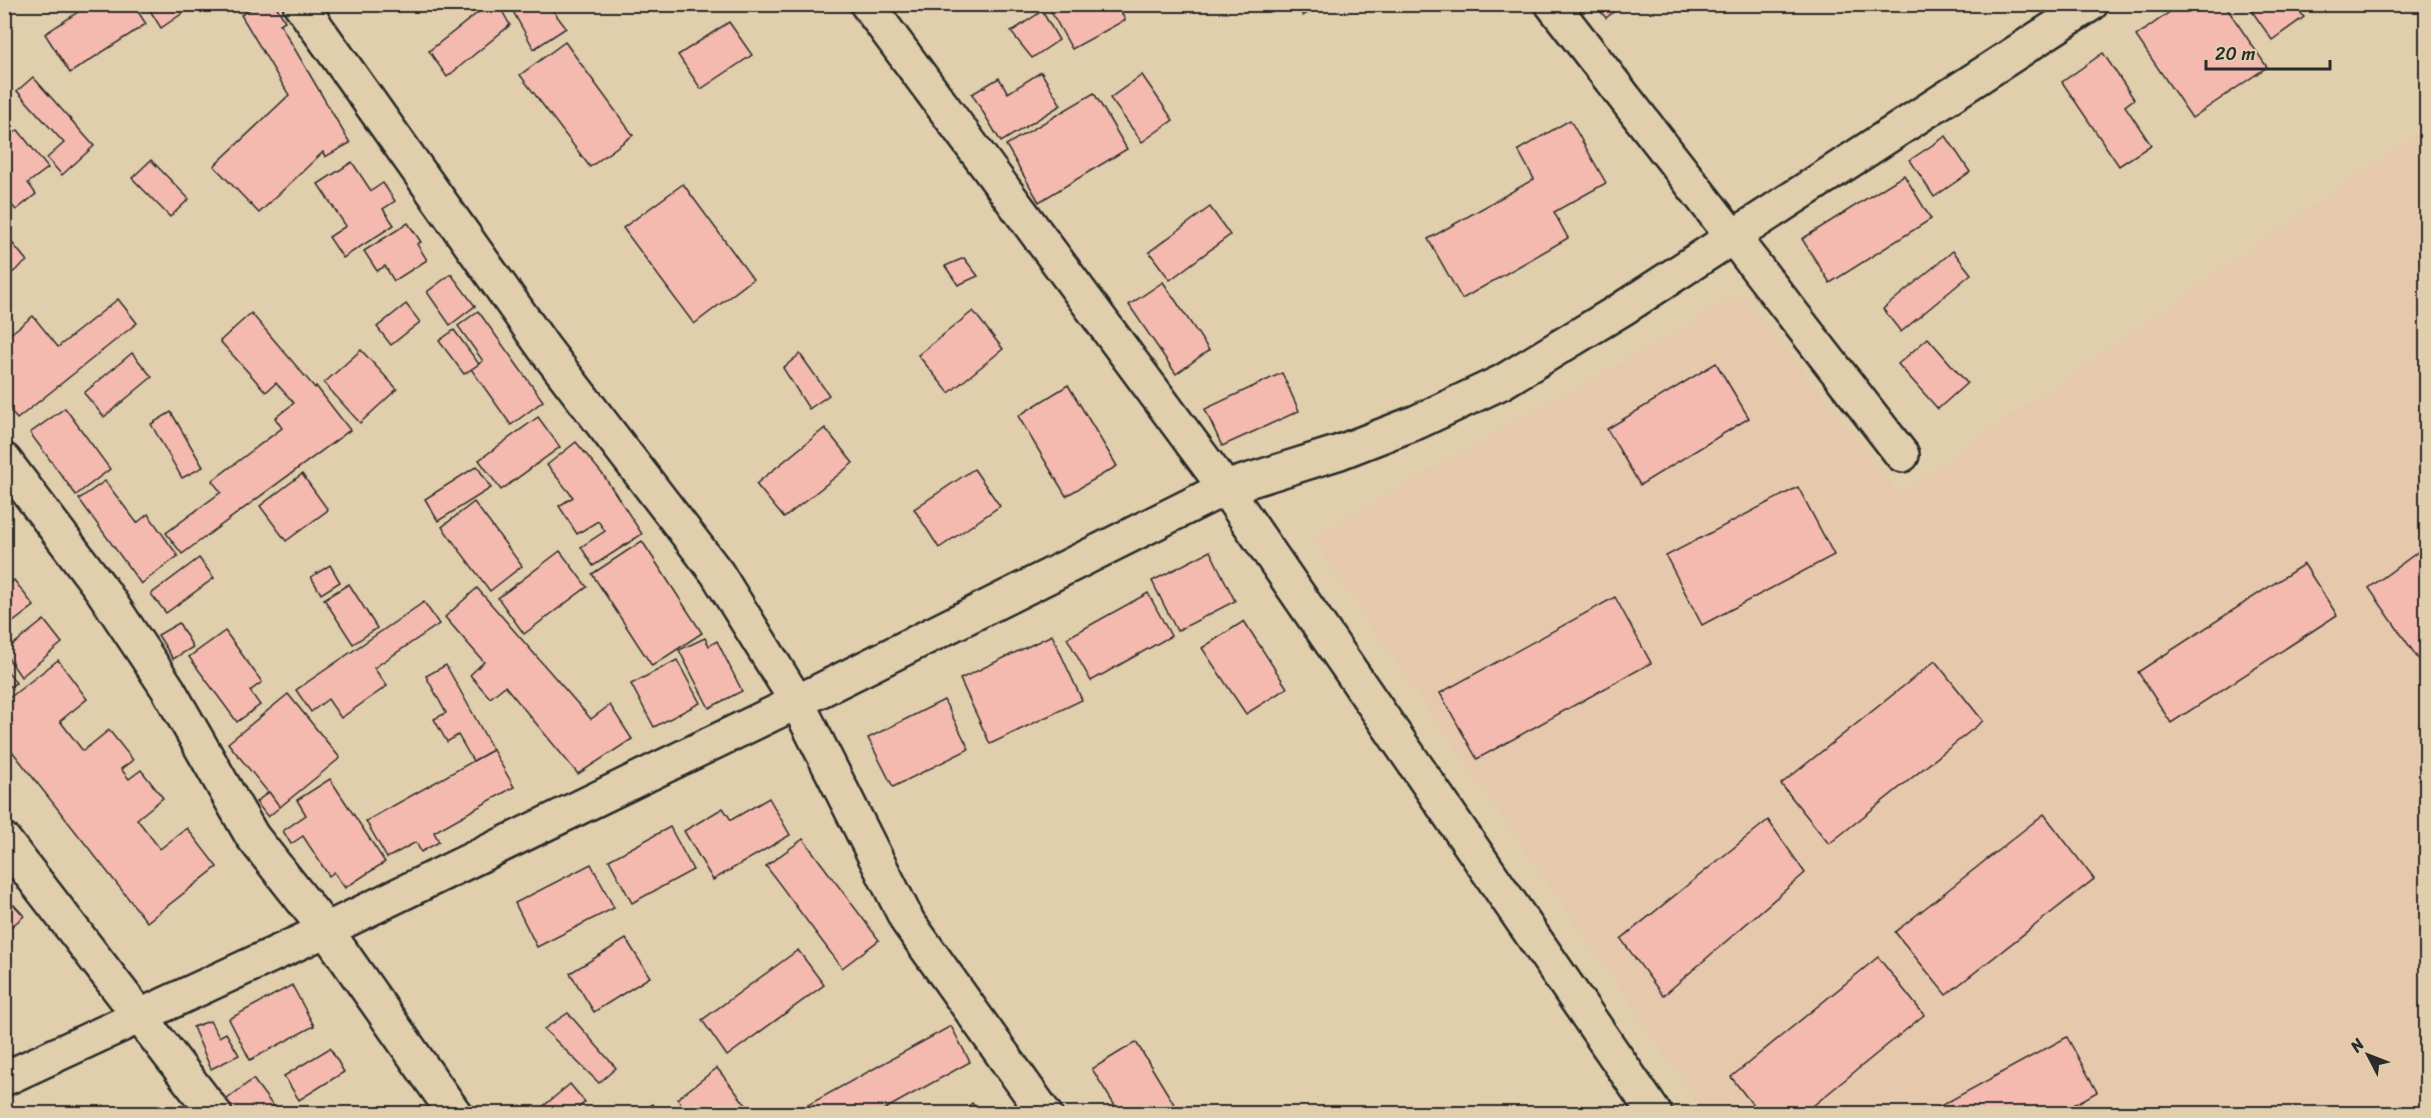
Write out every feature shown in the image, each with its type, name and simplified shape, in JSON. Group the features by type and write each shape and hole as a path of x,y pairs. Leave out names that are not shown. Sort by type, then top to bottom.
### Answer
{"street":[{"path":"300,4 544,348 717,573 797,702 908,922 1045,1113"},
{"path":"867,4 1225,488 1655,1113"},
{"path":"1552,4 1902,455"},
{"path":"4,1079 326,930 797,702 1225,488 1340,452 1417,422 1502,382 1622,309 2073,9"},
{"path":"4,460 102,590 168,689 252,836 326,930 455,1113"},
{"path":"4,840 141,1014 214,1113"}],"shaded area":[{"path":"2426,128 2426,1113 1705,1113 1312,538 1742,294 1899,494"}],"building":[{"path":"90,4 133,4 146,24 70,73 45,34"},
{"path":"146,4 196,4 161,28"},
{"path":"258,4 275,4 285,21 280,24 350,143 325,157 323,152 259,213 214,166 289,95 241,15"},
{"path":"489,4 498,4 510,25 447,77 429,51"},
{"path":"548,4 566,28 534,49 510,6"},
{"path":"1056,4 1117,4 1125,20 1072,49 1049,8"},
{"path":"1295,4 1321,4 1303,16"},
{"path":"1595,4 1623,4 1606,18"},
{"path":"2181,4 2224,4 2267,67 2192,118 2136,36"},
{"path":"2247,4 2294,4 2304,17 2272,40"},
{"path":"1042,11 1059,40 1032,58 1011,32"},
{"path":"729,22 752,55 701,89 678,55"},
{"path":"565,42 633,135 590,167 520,75"},
{"path":"2103,53 2134,99 2125,106 2151,145 2119,166 2062,82"},
{"path":"1041,72 1061,105 1001,142 972,94 999,78 1008,93"},
{"path":"1142,75 1173,120 1142,142 1110,98"},
{"path":"33,77 94,146 62,175 47,158 64,143 17,91"},
{"path":"1094,93 1127,149 1039,202 1006,145"},
{"path":"1570,120 1606,183 1554,212 1568,238 1462,299 1428,239 1534,179 1518,150"},
{"path":"18,130 48,168 28,183 36,194 16,210 4,196 4,140"},
{"path":"1946,136 1970,172 1934,197 1910,160"},
{"path":"151,160 189,199 170,217 132,178"},
{"path":"352,162 371,191 383,183 395,201 383,209 394,225 343,258 329,237 346,226 318,184"},
{"path":"1904,175 1931,219 1830,283 1802,239"},
{"path":"683,184 753,279 694,324 623,228"},
{"path":"1210,207 1230,235 1170,280 1149,252"},
{"path":"408,223 421,242 417,244 427,260 394,281 385,266 377,271 364,251"},
{"path":"4,233 27,261 7,277 4,275"},
{"path":"1953,251 1971,274 1901,332 1883,309"},
{"path":"964,258 978,276 958,285 945,266"},
{"path":"451,274 475,306 450,325 427,292"},
{"path":"1163,282 1209,350 1176,374 1129,305"},
{"path":"118,299 137,323 17,419 4,403 4,339 33,316 58,347"},
{"path":"406,304 420,322 391,345 377,327"},
{"path":"478,311 543,401 511,425 471,369 483,361 458,326"},
{"path":"973,311 1003,349 949,393 918,355"},
{"path":"251,313 315,388 316,386 350,430 182,554 166,533 221,492 212,481 282,428 275,418 294,403 276,383 266,392 220,341"},
{"path":"454,330 479,364 464,374 439,341"},
{"path":"1928,338 1967,383 1938,409 1898,364"},
{"path":"361,350 397,389 360,423 324,383"},
{"path":"132,353 152,377 104,417 84,393"},
{"path":"800,354 829,395 809,409 783,368"},
{"path":"1716,363 1749,418 1640,485 1607,429"},
{"path":"1282,373 1299,411 1222,446 1205,409"},
{"path":"1068,385 1117,466 1066,496 1018,416"},
{"path":"65,408 110,469 76,495 30,433"},
{"path":"171,412 203,467 182,478 151,424"},
{"path":"538,417 560,447 501,490 479,460"},
{"path":"825,428 853,463 784,518 756,484"},
{"path":"576,442 604,476 642,534 593,566 581,547 605,531 598,521 577,534 559,506 573,497 547,465"},
{"path":"477,466 491,488 438,521 425,499"},
{"path":"974,469 1000,506 939,548 914,509"},
{"path":"302,474 328,510 286,541 260,506"},
{"path":"105,481 137,523 148,514 178,556 141,584 79,499"},
{"path":"1798,487 1834,555 1702,625 1666,556"},
{"path":"474,502 522,566 490,591 442,527"},
{"path":"642,541 702,633 652,666 592,574"},
{"path":"2426,546 2426,670 2369,588"},
{"path":"560,551 587,587 524,634 498,598"},
{"path":"1210,551 1235,601 1177,631 1152,581"},
{"path":"199,558 214,578 166,613 151,594"},
{"path":"2304,564 2337,615 2171,723 2138,672"},
{"path":"330,565 340,582 321,594 311,577"},
{"path":"14,580 34,606 4,629 4,588"},
{"path":"349,584 377,628 353,644 324,599"},
{"path":"477,588 591,719 610,705 632,739 578,774 505,686 490,698 470,675 484,662 445,617"},
{"path":"1148,593 1171,636 1091,681 1067,638"},
{"path":"1615,597 1651,663 1477,759 1440,693"},
{"path":"424,602 439,624 374,668 387,686 341,718 328,699 311,712 296,690"},
{"path":"44,620 62,643 21,677 4,652"},
{"path":"1244,621 1287,688 1246,714 1202,648"},
{"path":"179,623 193,647 173,659 158,635"},
{"path":"225,631 262,682 250,691 260,705 237,722 189,657"},
{"path":"1052,635 1082,700 990,744 960,679"},
{"path":"705,638 709,646 717,641 742,691 709,708 679,650"},
{"path":"58,660 87,699 60,721 83,751 109,730 133,760 121,769 129,779 141,770 163,798 137,819 160,849 187,828 217,867 147,922 4,741 4,702"},
{"path":"677,660 700,703 654,727 631,684"},
{"path":"1935,661 1983,721 1829,844 1781,784"},
{"path":"446,665 493,750 473,761 458,735 447,742 434,719 446,713 426,676"},
{"path":"4,666 16,683 4,690"},
{"path":"288,694 340,758 280,807 228,743"},
{"path":"944,700 969,749 893,787 868,738"},
{"path":"493,750 514,787 434,832 439,842 421,852 416,842 387,858 366,821"},
{"path":"330,779 385,862 345,888 334,872 329,876 303,836 291,844 283,831 306,815 297,800"},
{"path":"269,792 280,807 268,817 256,802"},
{"path":"769,798 790,835 713,880 684,831 723,808 731,820"},
{"path":"2044,814 2094,879 1946,995 1895,932"},
{"path":"1768,820 1805,873 1663,996 1621,939"},
{"path":"670,827 693,870 632,903 609,860"},
{"path":"803,839 879,940 842,968 766,866"},
{"path":"591,864 614,908 537,947 515,903"},
{"path":"14,905 24,916 4,933 4,912"},
{"path":"626,939 650,977 594,1012 570,973"},
{"path":"798,950 824,985 727,1056 702,1020"},
{"path":"1878,957 1924,1015 1803,1114 1760,1114 1731,1077"},
{"path":"292,985 314,1026 250,1060 229,1019"},
{"path":"568,1013 616,1068 599,1083 544,1029"},
{"path":"210,1021 219,1037 226,1033 239,1055 211,1069 193,1027"},
{"path":"951,1026 970,1062 876,1114 798,1114 797,1111"},
{"path":"2067,1037 2097,1092 2058,1114 1932,1114 1931,1111"},
{"path":"1136,1042 1180,1114 1120,1114 1092,1069"},
{"path":"330,1048 344,1072 299,1100 284,1076"},
{"path":"717,1068 753,1114 689,1114 677,1099"},
{"path":"253,1079 279,1114 230,1114 222,1103"},
{"path":"570,1084 585,1102 571,1114 534,1114"},
{"path":"972,1103 981,1114 960,1114"},
{"path":"652,1104 660,1114 641,1114"}]}
